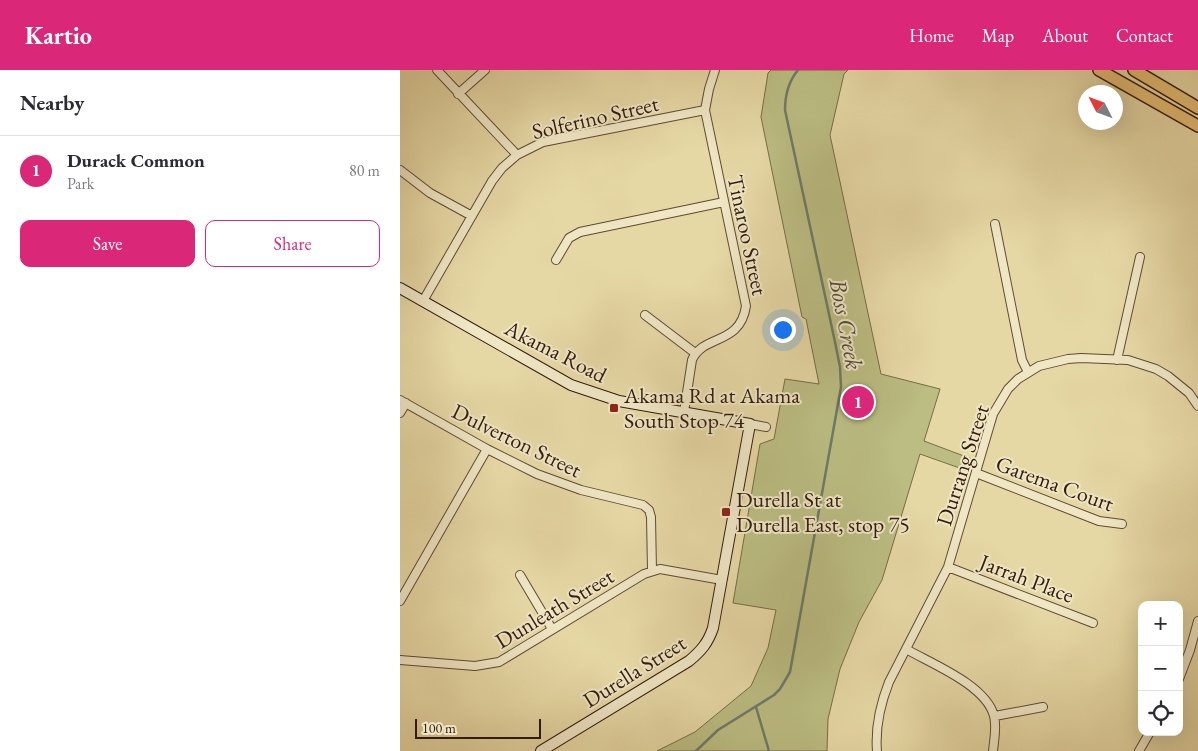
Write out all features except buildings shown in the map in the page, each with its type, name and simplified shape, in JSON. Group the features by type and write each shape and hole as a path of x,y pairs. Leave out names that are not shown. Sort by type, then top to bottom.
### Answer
{"main road":[{"path":"1099,70 1198,126"},
{"path":"1134,70 1198,108"}],"street":[{"path":"437,70 517,155"},
{"path":"458,94 485,70"},
{"name":"Tinaroo Street","path":"695,353 733,332 740,326 745,316 746,306 705,110 715,70"},
{"name":"Solferino Street","path":"423,301 492,181 502,168 517,155 543,142 705,110"},
{"path":"400,170 430,193 472,216"},
{"path":"556,260 569,238 580,232 724,202"},
{"path":"995,224 1022,360 1028,372"},
{"path":"1117,360 1140,257"},
{"name":"Akama Road","path":"400,288 571,385 619,401 766,427"},
{"path":"646,316 695,353 692,360 684,412"},
{"name":"Durrang Street","path":"877,751 877,726 883,698 948,567 993,414 1008,389 1028,372 1052,362 1068,359 1117,360 1142,364 1162,372 1180,385 1198,406"},
{"path":"400,413 403,401"},
{"name":"Dulverton Street","path":"403,401 487,449 537,474 574,488 643,505 649,510 651,517 652,571"},
{"name":"Durella Street","path":"541,751 689,661 702,651 709,641 714,628 750,424"},
{"path":"400,601 487,449"},
{"name":"Garema Court","path":"976,472 1099,521 1122,524"},
{"name":"Jarrah Place","path":"948,567 1093,623"},
{"path":"652,571 660,570 722,580"},
{"name":"Dunleath Street","path":"400,660 475,666 499,662 644,574 652,571"},
{"path":"520,575 552,629"},
{"path":"1183,669 1198,621"},
{"path":"906,649 972,686 982,694 994,716 993,751"},
{"path":"994,716 1043,707"},
{"path":"1139,751 1148,736"}],"green space":[{"path":"771,70 848,70 844,74 830,135 881,374 940,389 924,441 972,459 968,471 920,454 882,580 859,622 840,669 828,719 827,751 657,751 695,732 751,686 768,648 776,610 733,603 760,444 774,439 785,379 819,384 806,319 802,317 761,117 768,73"}],"waterway":[{"name":"Boss Creek","path":"696,751 718,730 774,695 790,672 841,387 840,367 835,342 785,110 788,89 798,70"},
{"path":"756,707 769,751"}],"place":[{"name":"Durack Common","path":"858,402"},
{"name":"Akama Rd at Akama South Stop 74","path":"614,408"},
{"name":"Durella St at Durella East, stop 75","path":"726,512"}]}
